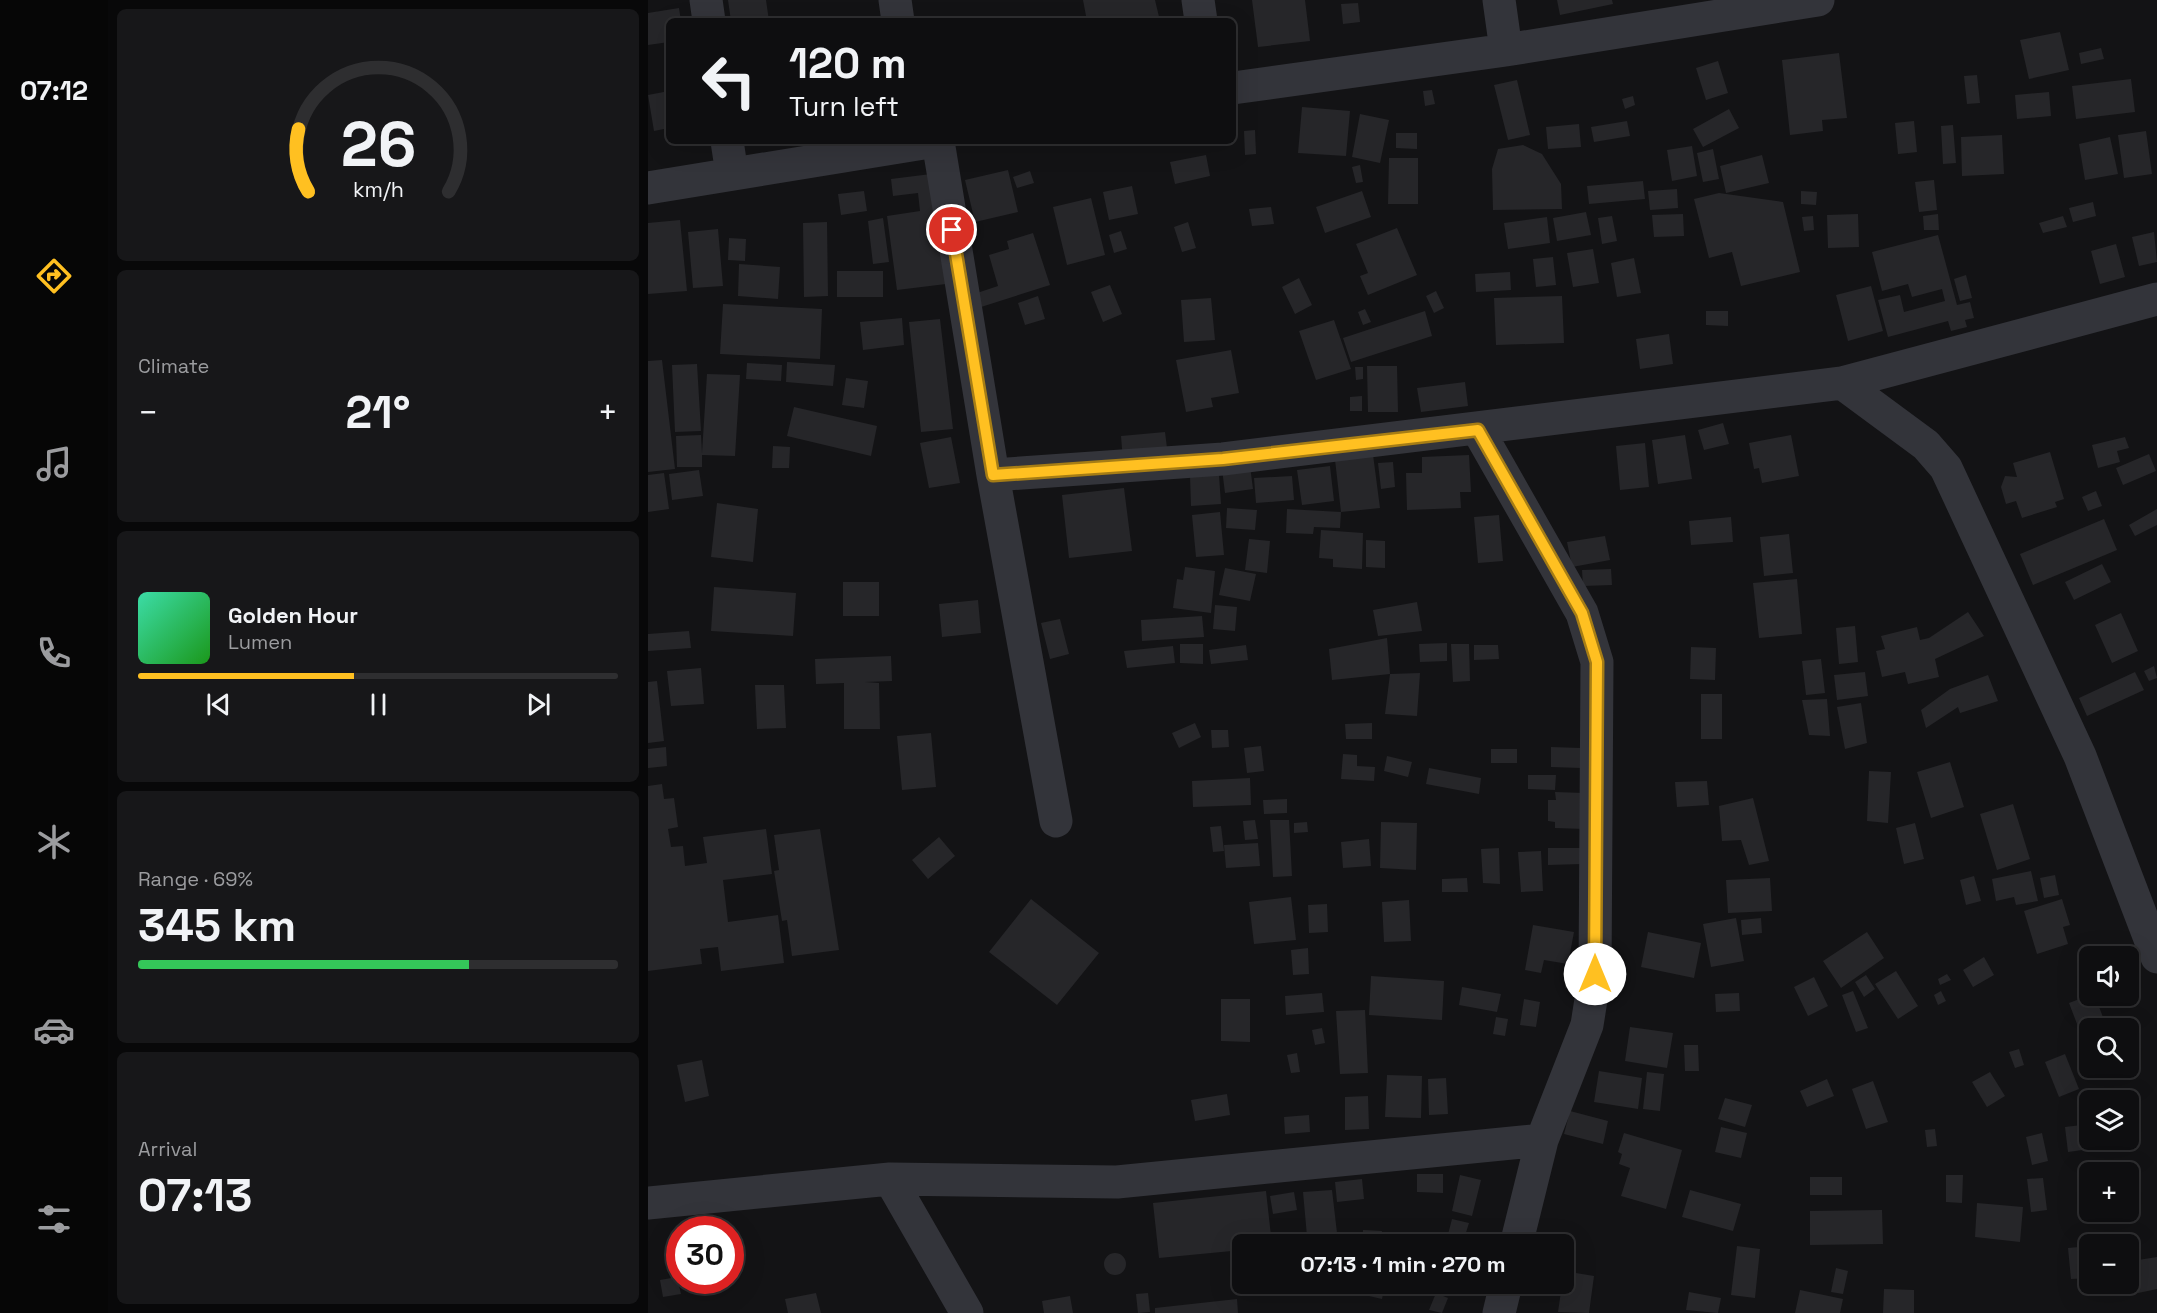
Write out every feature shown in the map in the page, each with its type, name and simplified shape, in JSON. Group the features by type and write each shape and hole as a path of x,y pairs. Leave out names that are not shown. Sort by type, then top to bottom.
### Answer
{"street":[{"path":"706,0 709,18"},
{"path":"895,0 898,18"},
{"path":"1198,0 1201,18"},
{"path":"1499,0 1506,50"},
{"path":"1236,88 1506,50 1818,0"},
{"path":"727,144 732,174"},
{"path":"648,188 914,144"},
{"path":"926,144 993,475 1056,821"},
{"path":"993,475 1223,459 1478,430 1842,383 2157,299"},
{"path":"1842,383 1926,445 1946,468 2080,756 2157,957"},
{"path":"1478,430 1582,613 1597,662 1595,974 1587,1025 1542,1140 1519,1234"},
{"path":"648,1215 663,1200 890,1179 1117,1182 1542,1140"},
{"path":"890,1179 967,1313"},
{"path":"1499,1313 1504,1294"}],"building":[{"path":"728,0 766,0 769,18 731,18"},
{"path":"1083,0 1155,0 1159,18 1086,18"},
{"path":"1252,0 1305,0 1310,41 1258,47"},
{"path":"1557,0 1612,0 1613,4 1560,15"},
{"path":"1358,3 1360,22 1343,24 1341,4"},
{"path":"679,8 681,18 666,18 666,42 648,45 648,13"},
{"path":"2060,32 2069,70 2029,79 2020,40"},
{"path":"2101,48 2104,59 2081,64 2079,53"},
{"path":"1839,53 1847,118 1822,120 1823,131 1790,135 1782,60"},
{"path":"1718,61 1728,93 1706,100 1696,68"},
{"path":"1977,75 1980,103 1967,104 1964,76"},
{"path":"2131,79 2135,112 2076,119 2072,86"},
{"path":"1517,80 1530,135 1508,140 1494,85"},
{"path":"1432,90 1435,104 1425,106 1423,91"},
{"path":"666,92 666,129 654,131 648,95"},
{"path":"2049,92 2051,116 2017,119 2015,95"},
{"path":"1633,96 1635,105 1625,109 1622,99"},
{"path":"1302,107 1350,111 1346,156 1298,153"},
{"path":"1729,109 1739,128 1703,147 1693,129"},
{"path":"1360,114 1389,120 1380,163 1352,157"},
{"path":"1627,121 1630,136 1594,142 1591,127"},
{"path":"1914,121 1917,152 1898,154 1895,123"},
{"path":"1579,124 1581,147 1548,149 1546,127"},
{"path":"1953,125 1956,163 1943,164 1941,126"},
{"path":"1255,130 1256,154 1245,155 1244,131"},
{"path":"2146,131 2152,174 2124,178 2118,135"},
{"path":"1396,133 1417,133 1417,149 1396,148"},
{"path":"2002,135 2004,174 1962,176 1961,137"},
{"path":"2110,137 2118,174 2085,180 2079,144"},
{"path":"1523,145 1542,154 1561,184 1562,209 1493,210 1492,169 1498,149"},
{"path":"1692,146 1697,176 1672,181 1667,150"},
{"path":"1713,149 1719,179 1703,182 1697,153"},
{"path":"1206,155 1210,176 1175,184 1170,162"},
{"path":"1762,155 1769,183 1726,193 1720,166"},
{"path":"1389,158 1418,158 1418,204 1388,204"},
{"path":"1360,165 1363,182 1356,183 1352,167"},
{"path":"1008,170 1018,212 975,222 965,180"},
{"path":"1030,171 1034,183 1017,188 1013,177"},
{"path":"931,174 946,284 897,290 887,216 920,211 918,193 893,196 891,179"},
{"path":"1934,180 1937,210 1919,212 1915,182"},
{"path":"1643,181 1645,199 1589,204 1587,186"},
{"path":"1132,186 1138,214 1109,220 1103,192"},
{"path":"1677,189 1678,208 1650,210 1648,191"},
{"path":"864,191 867,211 841,215 838,194"},
{"path":"1362,191 1371,217 1325,233 1316,207"},
{"path":"1801,191 1817,192 1816,205 1801,204"},
{"path":"1719,193 1783,202 1800,272 1741,286 1732,252 1709,258 1694,199"},
{"path":"1091,198 1105,255 1067,265 1053,207"},
{"path":"2093,202 2096,216 2073,222 2069,208"},
{"path":"1271,207 1274,224 1252,226 1249,209"},
{"path":"1586,212 1591,235 1557,241 1553,218"},
{"path":"1683,214 1684,236 1654,237 1652,215"},
{"path":"1858,214 1859,247 1828,248 1827,215"},
{"path":"1938,214 1939,230 1924,230 1923,216"},
{"path":"1612,216 1617,241 1602,244 1598,218"},
{"path":"1813,216 1814,230 1804,231 1802,217"},
{"path":"2063,216 2067,227 2043,233 2039,223"},
{"path":"1547,217 1550,243 1508,249 1504,223"},
{"path":"883,218 889,262 873,264 868,221"},
{"path":"680,220 687,291 648,294 648,223"},
{"path":"827,222 828,296 804,297 803,223"},
{"path":"1188,222 1196,248 1182,252 1174,227"},
{"path":"1397,228 1417,275 1368,295 1360,276 1368,273 1356,244"},
{"path":"718,229 723,286 693,288 688,232"},
{"path":"1121,231 1127,249 1114,253 1109,235"},
{"path":"2154,232 2157,262 2139,266 2132,237"},
{"path":"1033,233 1050,285 981,307 977,293 998,286 989,255 1009,249 1007,241"},
{"path":"1938,235 1957,305 1970,302 1974,318 1965,320 1967,327 1951,331 1948,321 1888,337 1878,300 1900,295 1904,312 1945,301 1942,289 1912,297 1908,284 1882,291 1872,252"},
{"path":"729,238 746,239 745,261 728,260"},
{"path":"2116,244 2125,277 2100,284 2091,251"},
{"path":"1593,249 1599,283 1573,287 1567,253"},
{"path":"1553,257 1556,285 1536,287 1533,259"},
{"path":"1634,258 1641,293 1617,297 1611,263"},
{"path":"739,264 780,267 778,299 738,296"},
{"path":"837,271 883,271 883,297 837,297"},
{"path":"1510,272 1511,290 1476,292 1475,274"},
{"path":"1966,275 1972,298 1960,301 1954,279"},
{"path":"1299,278 1312,305 1295,314 1282,287"},
{"path":"1110,285 1122,314 1103,322 1091,292"},
{"path":"1871,286 1883,331 1848,341 1836,295"},
{"path":"1436,291 1444,308 1434,313 1426,296"},
{"path":"1038,296 1045,319 1025,325 1018,303"},
{"path":"1562,296 1564,343 1496,345 1494,298"},
{"path":"1211,298 1215,340 1184,342 1181,300"},
{"path":"723,304 822,309 820,359 720,354"},
{"path":"1365,309 1371,322 1363,325 1358,312"},
{"path":"1425,311 1432,336 1351,362 1343,338"},
{"path":"1706,311 1728,311 1728,326 1706,325"},
{"path":"902,318 904,345 863,350 860,322"},
{"path":"940,319 953,429 921,432 909,322"},
{"path":"1334,320 1351,369 1316,380 1299,331"},
{"path":"1669,334 1673,364 1640,369 1636,339"},
{"path":"1231,350 1239,393 1211,398 1213,407 1186,412 1176,360"},
{"path":"662,360 675,469 648,472 648,361"},
{"path":"787,362 835,365 833,386 786,382"},
{"path":"747,363 782,365 781,381 746,379"},
{"path":"697,364 701,431 675,432 672,365"},
{"path":"1367,366 1397,366 1398,412 1368,412"},
{"path":"1355,367 1363,367 1363,379 1356,380"},
{"path":"707,374 740,375 735,456 702,455 702,467 677,467 676,436 701,435 702,453"},
{"path":"846,378 868,381 864,408 842,405"},
{"path":"1465,382 1468,406 1421,412 1417,388"},
{"path":"1362,396 1362,411 1350,411 1350,397"},
{"path":"794,407 877,426 871,456 787,436"},
{"path":"1723,423 1729,444 1704,450 1698,430"},
{"path":"1165,432 1168,456 1123,461 1121,436"},
{"path":"1685,435 1692,479 1658,484 1652,440"},
{"path":"1791,435 1799,476 1762,483 1759,468 1754,469 1749,443"},
{"path":"951,437 960,483 929,488 920,443"},
{"path":"2125,437 2129,448 2117,451 2120,462 2098,468 2092,445"},
{"path":"1645,443 1649,487 1620,490 1616,446"},
{"path":"773,446 790,447 789,468 772,468"},
{"path":"1372,447 1380,508 1341,512 1334,451"},
{"path":"2050,452 2064,499 2055,502 2057,507 2022,518 2016,501 2006,504 2001,487 2005,476 2017,477 2013,463"},
{"path":"2149,454 2156,471 2123,485 2116,468"},
{"path":"1469,455 1471,492 1460,492 1461,508 1407,510 1406,473 1422,473 1422,457"},
{"path":"1249,458 1253,489 1225,493 1221,461"},
{"path":"1393,462 1395,487 1381,489 1378,463"},
{"path":"1330,466 1334,501 1302,505 1297,470"},
{"path":"699,470 703,496 672,500 669,474"},
{"path":"664,473 669,509 648,512 648,475"},
{"path":"1219,475 1221,504 1191,506 1190,476"},
{"path":"1292,476 1294,500 1256,503 1254,478"},
{"path":"1124,488 1132,551 1069,558 1062,495"},
{"path":"2096,491 2102,506 2088,511 2082,497"},
{"path":"717,503 758,509 753,562 711,557"},
{"path":"1227,508 1257,510 1255,530 1226,528"},
{"path":"1287,509 1341,512 1340,528 1314,527 1313,534 1286,533"},
{"path":"2157,509 2157,525 2135,536 2129,525"},
{"path":"1220,512 1224,555 1196,557 1192,515"},
{"path":"1499,515 1503,561 1478,563 1474,517"},
{"path":"1731,517 1733,542 1691,545 1689,521"},
{"path":"2104,519 2117,550 2033,585 2020,554"},
{"path":"1321,530 1363,533 1362,569 1333,567 1333,559 1319,558"},
{"path":"1789,534 1793,573 1764,576 1760,537"},
{"path":"1605,536 1610,560 1572,567 1567,542"},
{"path":"1249,539 1270,541 1267,573 1245,570"},
{"path":"1366,540 1385,541 1385,568 1366,567"},
{"path":"2102,564 2111,582 2074,600 2065,582"},
{"path":"1185,567 1215,571 1211,613 1173,608 1177,579 1183,580"},
{"path":"1225,568 1256,574 1250,601 1219,595"},
{"path":"1611,569 1612,585 1583,586 1582,570"},
{"path":"1797,579 1802,634 1759,638 1753,583"},
{"path":"843,582 879,582 879,616 843,616"},
{"path":"714,587 796,593 793,636 711,631"},
{"path":"978,600 981,633 942,637 939,604"},
{"path":"1417,602 1422,631 1378,636 1373,610"},
{"path":"1215,605 1237,607 1235,631 1213,629"},
{"path":"1968,612 1984,636 1935,659 1939,677 1908,684 1905,672 1882,677 1876,651 1885,649 1881,636 1917,627 1920,640 1929,638"},
{"path":"2121,613 2138,651 2112,663 2095,625"},
{"path":"1202,616 1204,637 1142,641 1141,620"},
{"path":"1060,619 1069,654 1050,659 1041,623"},
{"path":"1855,626 1858,662 1839,664 1836,628"},
{"path":"689,631 691,648 648,651 648,634"},
{"path":"1387,638 1390,674 1332,680 1329,649"},
{"path":"1447,643 1447,661 1420,662 1419,644"},
{"path":"1180,644 1203,644 1203,664 1180,663"},
{"path":"1451,644 1469,644 1470,681 1453,682"},
{"path":"1246,645 1248,660 1211,664 1209,650"},
{"path":"1474,645 1498,645 1499,659 1474,660"},
{"path":"1173,646 1175,663 1127,668 1124,651"},
{"path":"1691,647 1716,648 1715,680 1690,679"},
{"path":"891,656 892,681 865,682 879,683 880,729 844,729 844,683 816,684 815,659"},
{"path":"1821,659 1825,693 1806,695 1802,661"},
{"path":"2154,666 2157,678 2149,681 2144,671"},
{"path":"701,668 704,704 671,706 667,671"},
{"path":"1865,672 1868,696 1837,700 1834,675"},
{"path":"2135,672 2144,690 2087,716 2079,698"},
{"path":"1420,673 1417,716 1385,714 1390,674"},
{"path":"1988,675 1998,701 1960,713 1958,707 1926,728 1921,710 1950,689"},
{"path":"657,681 664,741 648,743 648,682"},
{"path":"755,685 784,685 786,728 757,729"},
{"path":"1701,694 1722,694 1722,739 1701,739"},
{"path":"1827,699 1830,736 1809,735 1802,700"},
{"path":"1861,703 1867,743 1845,749 1837,707"},
{"path":"1195,723 1201,737 1179,748 1172,733"},
{"path":"1372,723 1372,739 1346,739 1345,724"},
{"path":"1211,730 1228,730 1229,747 1212,748"},
{"path":"931,733 936,787 902,790 897,736"},
{"path":"1261,746 1264,771 1247,773 1244,748"},
{"path":"666,747 667,766 648,768 648,749"},
{"path":"1551,747 1581,748 1581,768 1551,767"},
{"path":"1491,749 1517,749 1517,763 1491,763"},
{"path":"1343,754 1357,755 1357,766 1375,767 1374,781 1341,779"},
{"path":"1387,756 1412,762 1408,777 1384,771"},
{"path":"1950,762 1964,807 1931,818 1917,772"},
{"path":"1429,768 1481,778 1479,794 1426,784"},
{"path":"1869,771 1891,772 1888,823 1867,821"},
{"path":"1528,775 1556,775 1555,790 1528,789"},
{"path":"1250,778 1251,805 1193,807 1192,781"},
{"path":"1707,781 1709,805 1677,807 1675,782"},
{"path":"662,784 664,799 674,798 678,827 668,829 671,847 683,846 685,866 707,863 703,837 766,829 772,874 723,880 728,922 778,915 784,963 721,971 718,947 700,949 702,964 648,971 648,786"},
{"path":"1555,792 1584,793 1584,829 1555,828 1555,822 1548,821 1548,800 1556,800"},
{"path":"1753,798 1769,861 1749,865 1741,840 1722,841 1719,806"},
{"path":"1287,799 1287,813 1264,814 1263,800"},
{"path":"2013,804 2030,859 1997,870 1980,814"},
{"path":"1255,820 1258,839 1245,840 1243,821"},
{"path":"1270,820 1289,820 1292,876 1273,877"},
{"path":"1307,822 1308,832 1294,833 1294,823"},
{"path":"1381,822 1417,823 1416,870 1380,868"},
{"path":"1915,823 1924,859 1904,864 1896,828"},
{"path":"1221,826 1224,851 1213,852 1210,827"},
{"path":"820,829 839,950 792,956 787,920 782,921 774,871 779,870 774,835"},
{"path":"939,837 955,856 928,879 912,860"},
{"path":"1369,839 1371,866 1343,868 1341,842"},
{"path":"1258,843 1260,866 1226,868 1224,845"},
{"path":"1499,848 1500,884 1483,883 1481,849"},
{"path":"1548,848 1581,848 1582,864 1548,865"},
{"path":"1541,851 1543,891 1521,892 1518,852"},
{"path":"2031,871 2038,901 2016,905 2014,897 1996,901 1992,879"},
{"path":"2055,875 2059,895 2044,898 2040,878"},
{"path":"1974,876 1981,901 1966,905 1960,880"},
{"path":"1467,878 1468,892 1442,892 1442,879"},
{"path":"1770,878 1772,911 1728,913 1726,880"},
{"path":"1291,897 1296,940 1254,944 1249,902"},
{"path":"1031,899 1099,953 1057,1005 989,952"},
{"path":"2062,899 2070,925 2063,927 2068,944 2037,954 2024,911"},
{"path":"1409,900 1411,941 1384,942 1382,902"},
{"path":"1327,904 1328,932 1309,933 1308,905"},
{"path":"1736,918 1744,961 1711,967 1703,924"},
{"path":"1761,918 1762,933 1742,935 1741,920"},
{"path":"1533,925 1574,932 1568,964 1544,960 1541,973 1525,970"},
{"path":"1648,932 1701,943 1694,978 1641,967"},
{"path":"1867,932 1884,958 1841,988 1823,961"},
{"path":"1308,948 1309,974 1293,975 1291,950"},
{"path":"1984,957 1994,975 1973,987 1963,970"},
{"path":"1568,971 1579,973 1576,989 1565,988"},
{"path":"1896,971 1918,1006 1898,1019 1875,984"},
{"path":"1947,974 1951,980 1940,985 1938,979"},
{"path":"1866,975 1875,989 1864,997 1855,982"},
{"path":"1371,976 1444,981 1442,1020 1369,1015"},
{"path":"1814,977 1828,1006 1808,1016 1794,987"},
{"path":"1462,987 1501,994 1497,1012 1459,1005"},
{"path":"1853,991 1868,1028 1856,1032 1842,995"},
{"path":"1941,991 1946,1001 1938,1005 1934,995"},
{"path":"1322,993 1324,1012 1286,1015 1285,996"},
{"path":"1739,993 1740,1011 1716,1012 1715,994"},
{"path":"1221,999 1250,999 1250,1042 1221,1041"},
{"path":"1524,999 1540,1002 1536,1027 1520,1025"},
{"path":"2079,999 2079,1006 2099,1006 2103,1018 2079,1018 2079,1029 2069,1003"},
{"path":"1365,1010 1368,1073 1340,1074 1336,1011"},
{"path":"1496,1017 1508,1019 1505,1036 1493,1034"},
{"path":"1630,1027 1673,1033 1667,1068 1625,1061"},
{"path":"1322,1028 1325,1043 1315,1045 1312,1030"},
{"path":"1684,1045 1698,1045 1699,1071 1685,1071"},
{"path":"2019,1049 2024,1065 2015,1068 2009,1052"},
{"path":"1297,1053 1300,1072 1291,1073 1287,1055"},
{"path":"2065,1054 2079,1089 2059,1097 2045,1062"},
{"path":"702,1060 709,1096 685,1102 677,1065"},
{"path":"1599,1071 1642,1078 1638,1109 1594,1102"},
{"path":"1647,1072 1664,1074 1660,1111 1643,1109"},
{"path":"1990,1072 2005,1096 1987,1107 1972,1082"},
{"path":"1387,1075 1422,1076 1421,1118 1385,1117"},
{"path":"1446,1078 1448,1114 1429,1115 1428,1079"},
{"path":"1827,1079 1834,1096 1807,1107 1800,1091"},
{"path":"1873,1081 1888,1122 1866,1129 1852,1089"},
{"path":"1227,1094 1230,1115 1195,1121 1191,1100"},
{"path":"1368,1096 1369,1129 1345,1130 1345,1097"},
{"path":"1725,1098 1752,1105 1745,1127 1718,1119"},
{"path":"1570,1111 1608,1121 1603,1144 1564,1134"},
{"path":"1309,1115 1310,1132 1285,1134 1284,1117"},
{"path":"2079,1125 2079,1150 2082,1150 2068,1152 2065,1127"},
{"path":"1721,1127 1747,1133 1741,1158 1715,1152"},
{"path":"1935,1129 1937,1146 1927,1147 1925,1130"},
{"path":"1624,1133 1682,1150 1666,1209 1621,1196 1630,1168 1619,1164 1622,1154 1618,1152"},
{"path":"2042,1133 2048,1161 2032,1165 2026,1137"},
{"path":"1417,1174 1443,1174 1443,1193 1417,1192"},
{"path":"1460,1175 1481,1180 1472,1216 1452,1211"},
{"path":"1946,1175 1963,1175 1962,1203 1946,1202"},
{"path":"1810,1177 1842,1177 1842,1195 1810,1195"},
{"path":"2043,1178 2047,1210 2031,1212 2027,1179"},
{"path":"1362,1179 1364,1199 1337,1202 1335,1182"},
{"path":"1332,1190 1337,1233 1307,1234 1303,1192"},
{"path":"1690,1190 1741,1204 1733,1231 1682,1217"},
{"path":"1266,1191 1271,1234 1232,1234 1232,1251 1159,1258 1153,1203"},
{"path":"1294,1192 1297,1210 1273,1214 1270,1196"},
{"path":"1977,1203 2023,1207 2020,1242 1975,1237"},
{"path":"1882,1210 1883,1244 1810,1245 1810,1211"},
{"path":"1452,1219 1469,1223 1466,1234 1448,1234"},
{"path":"1363,1230 1382,1231 1382,1234 1363,1234"},
{"path":"1737,1246 1760,1249 1755,1298 1731,1295"},
{"path":"2079,1247 2079,1279 2071,1279 2068,1248"},
{"path":"1115,1253 1123,1256 1126,1264 1123,1272 1115,1275 1107,1272 1104,1264 1107,1256"},
{"path":"2157,1257 2157,1289 2139,1293 2139,1260"},
{"path":"1836,1268 1848,1271 1843,1294 1831,1292"},
{"path":"1574,1273 1594,1276 1589,1313 1558,1312 1561,1294 1574,1294"},
{"path":"666,1279 666,1294 681,1294 663,1297 660,1280"},
{"path":"1884,1289 1914,1290 1914,1313 1883,1313"},
{"path":"1800,1290 1843,1299 1840,1313 1795,1313"},
{"path":"1689,1292 1721,1298 1718,1313 1686,1310"},
{"path":"816,1293 821,1313 788,1313 785,1299"},
{"path":"1148,1293 1150,1312 1138,1313 1136,1294"},
{"path":"1370,1294 1383,1294 1382,1299 1369,1296"},
{"path":"1436,1294 1448,1298 1442,1313 1429,1310"},
{"path":"1070,1296 1073,1313 1044,1313 1042,1301"},
{"path":"1237,1299 1238,1313 1155,1313 1155,1308"}],"route":[{"path":"952,230 993,475 1223,459 1478,430 1582,613 1597,662 1595,974"}]}
